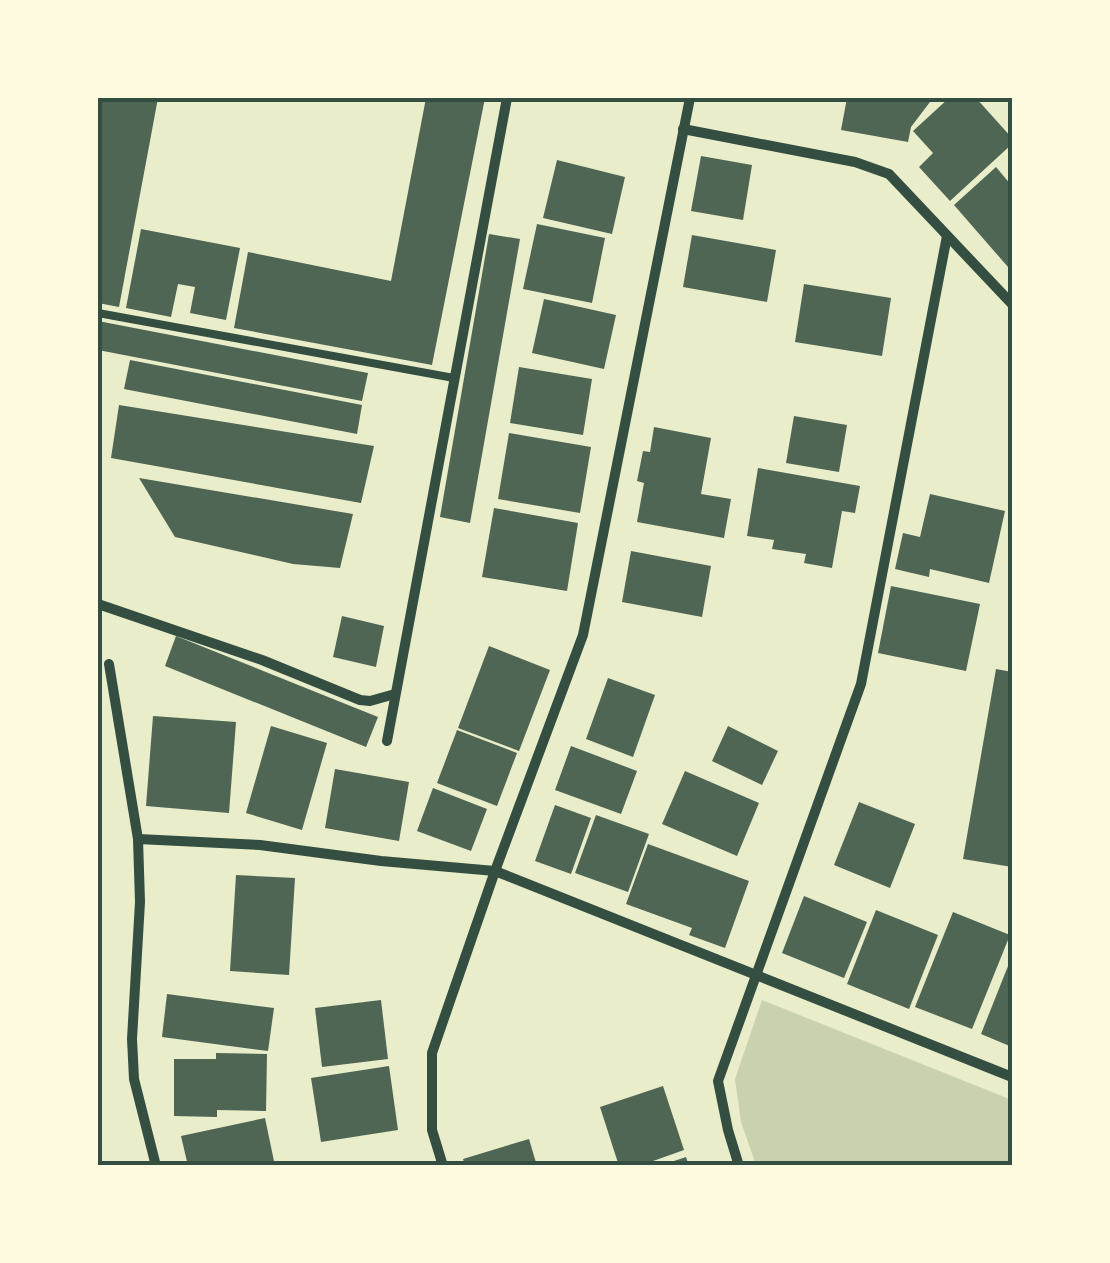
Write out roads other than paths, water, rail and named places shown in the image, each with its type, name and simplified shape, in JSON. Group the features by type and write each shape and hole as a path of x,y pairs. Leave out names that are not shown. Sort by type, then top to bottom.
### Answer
{"street":[{"path":"387,741 507,98"},
{"path":"443,1166 432,1130 432,1052 583,635 690,98"},
{"path":"684,129 855,162 889,174 1012,304"},
{"path":"739,1166 718,1080 860,684 947,236"},
{"path":"98,604 181,630 360,700 396,694"},
{"path":"108,664 138,839 140,902 132,1039 134,1079 156,1166"},
{"path":"138,839 260,845 495,871 1012,1078"}],"lane":[{"path":"98,313 454,378"}]}
